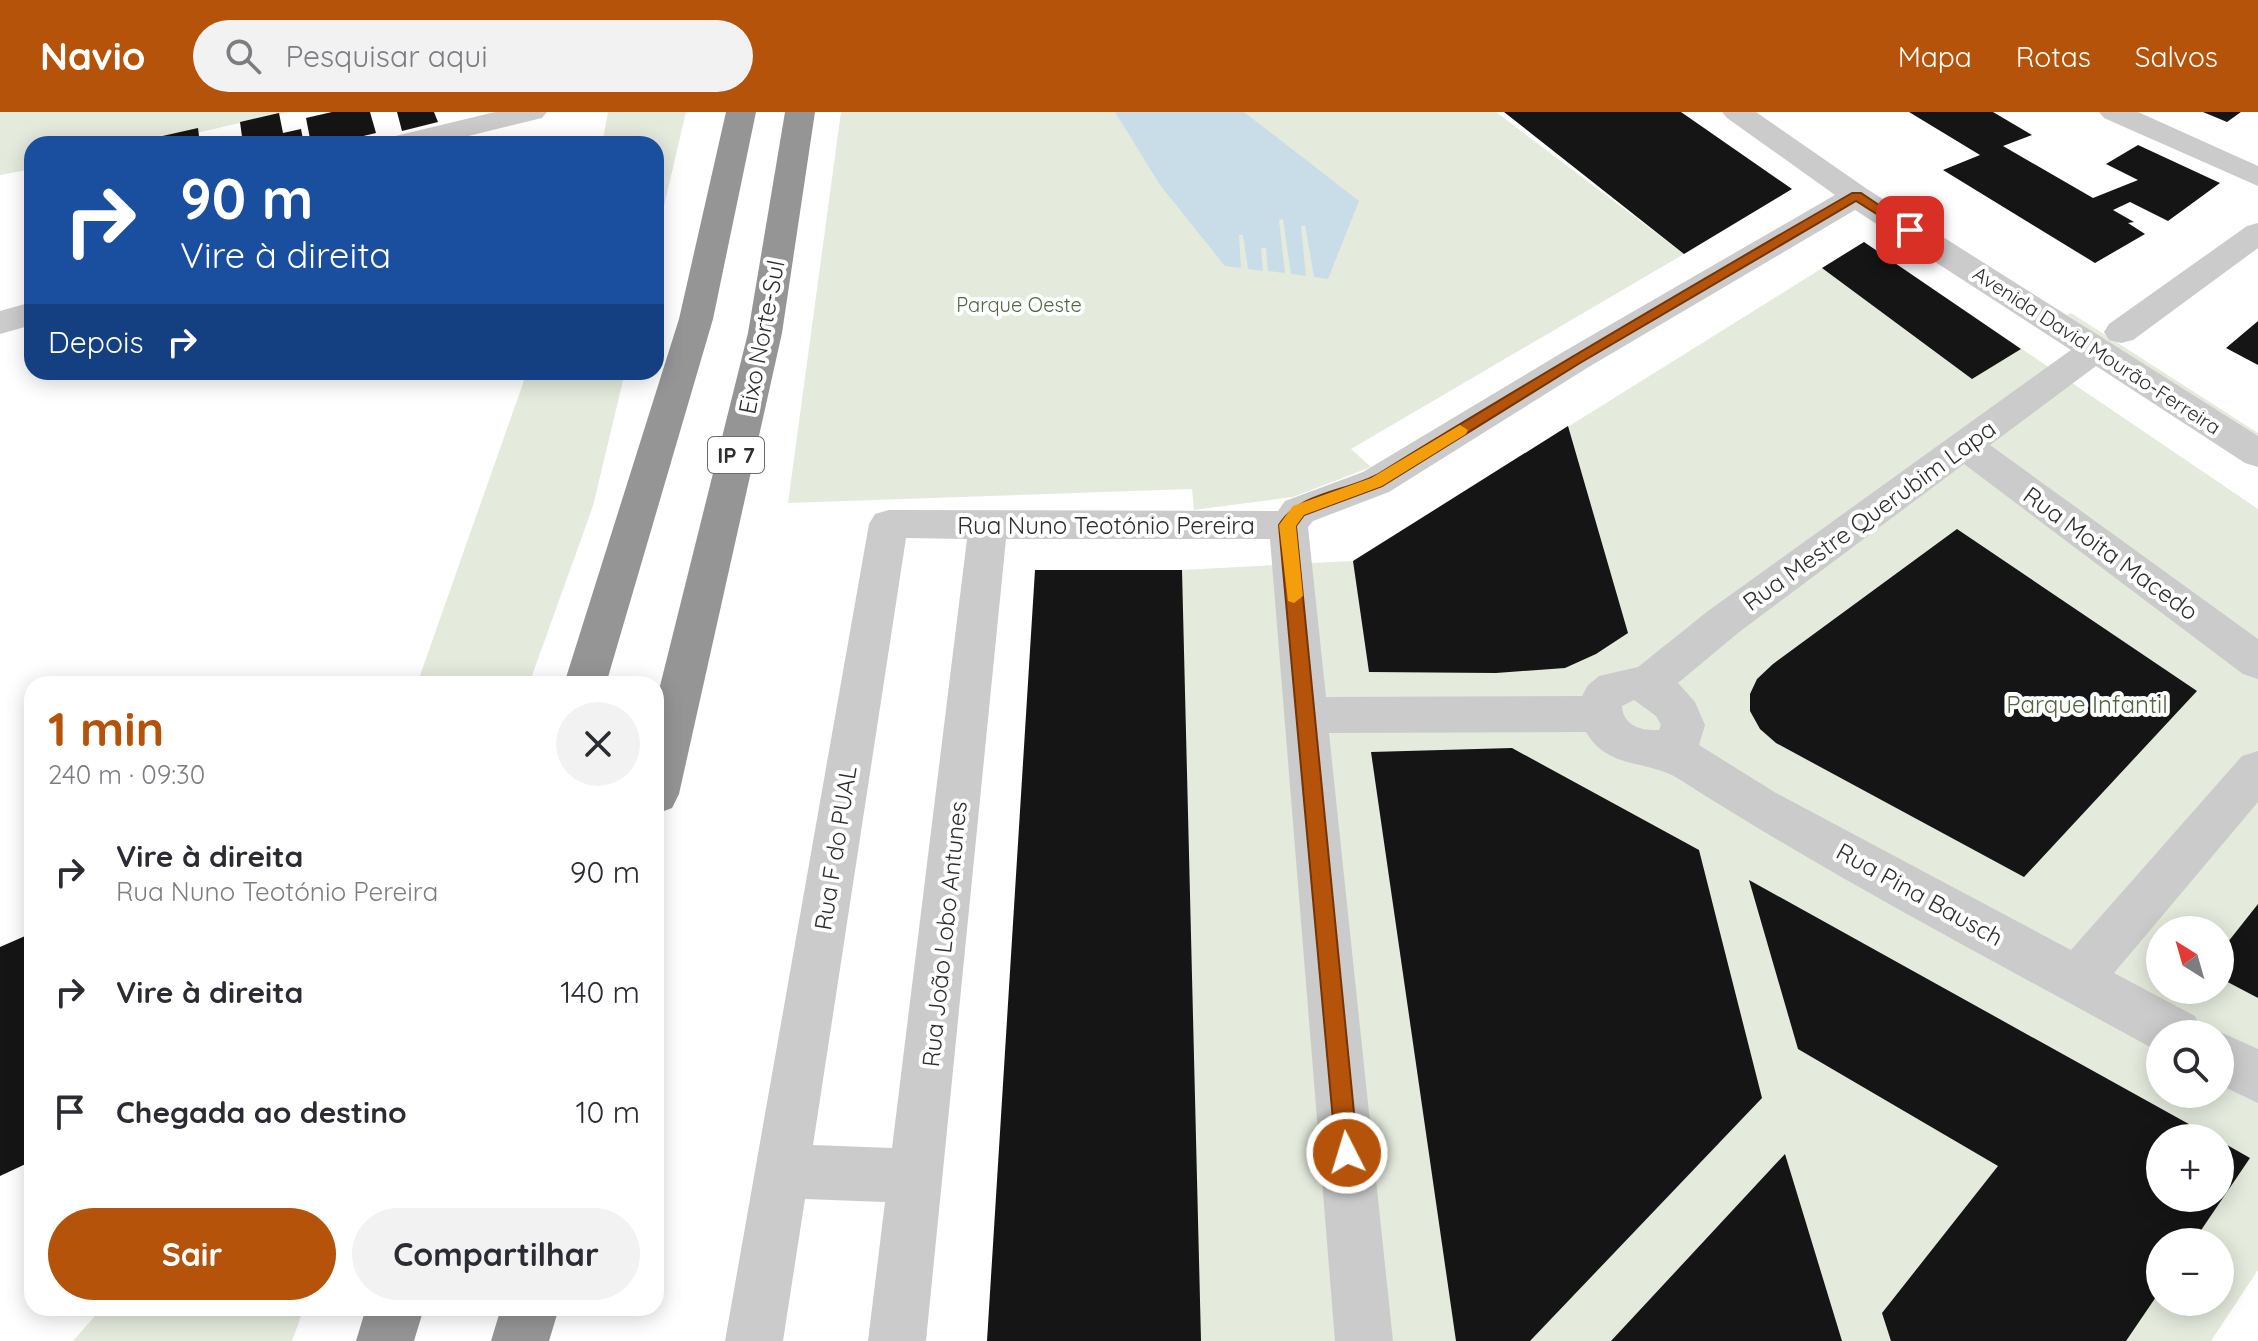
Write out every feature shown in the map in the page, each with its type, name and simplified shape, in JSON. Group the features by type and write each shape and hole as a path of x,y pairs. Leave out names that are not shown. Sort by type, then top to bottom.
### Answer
{"highway":[{"path":"587,676 696,319 741,112"},
{"name":"Eixo Norte-Sul","path":"664,760 765,333 800,112"},
{"path":"385,1341 393,1316"},
{"path":"520,1341 528,1316"}],"street":[{"path":"432,136 532,112"},
{"name":"Avenida David Mourão-Ferreira","path":"1737,112 1856,196 2108,341 2258,419"},
{"name":"Avenida David Mourão-Ferreira","path":"1779,112 2108,341 2258,454"},
{"path":"2114,112 2258,177"},
{"name":"Rua Nuno Teotónio Pereira","path":"889,524 1288,525 1299,511 1376,482 1575,360 1856,196"},
{"name":"Rua Mestre Querubim Lapa","path":"1646,685 1723,622 2258,233"},
{"path":"0,323 24,316"},
{"name":"Rua Moita Macedo","path":"1964,445 2258,662"},
{"name":"Rua F do PUAL","path":"754,1341 889,524"},
{"path":"1288,525 1364,1341"},
{"name":"Rua João Lobo Antunes","path":"897,1341 988,526"},
{"path":"1622,684 1646,685 1671,699 1683,721 1676,742 1653,751 1624,745 1612,736 1599,714 1604,695 1611,688 1622,684"},
{"path":"1306,715 1599,714"},
{"name":"Rua Pina Bausch","path":"1666,748 1760,807 2151,1020"},
{"path":"2077,980 2258,770"},
{"path":"2234,1064 2258,1077"},
{"path":"782,1171 917,1176"}],"green space":[{"path":"0,112 288,112 184,136 24,136 24,170 0,175"},
{"path":"608,112 686,112 664,206 664,136 604,136"},
{"name":"Parque Oeste","path":"841,112 1496,112 1684,254 1351,449 1371,467 1293,497 1194,510 1192,489 788,503"},
{"name":"Parque Infantil","path":"1864,242 2258,509 2258,1270 2234,1306 2234,1228 2146,1228 2146,1316 2228,1316 2211,1341 987,1341 1182,570 1353,561"},
{"path":"2071,313 2258,433 2258,441 2067,315"},
{"path":"524,380 623,380 593,506 532,676 420,676"},
{"path":"95,1316 301,1316 292,1341 73,1341"}],"water":[{"path":"1115,112 1244,112 1359,201 1328,279 1314,277 1305,225 1301,226 1306,276 1291,274 1283,219 1279,220 1285,273 1268,271 1266,248 1261,248 1263,271 1248,269 1243,235 1239,235 1241,268 1225,266 1160,185"}],"building":[{"path":"332,112 370,112 376,133 363,136 309,136 306,118"},
{"path":"397,112 434,112 438,122 402,131"},
{"path":"1504,112 1681,112 1792,189 1684,254"},
{"path":"1909,112 1993,112 2032,135 2003,146 2093,198 2138,180 2106,164 2138,145 2220,183 2168,221 2130,202 2113,210 2134,222 2128,223 2145,234 2095,263 1943,170 1980,155"},
{"path":"2203,112 2241,112 2227,122"},
{"path":"279,113 283,133 301,129 302,136 242,136 240,122"},
{"path":"198,128 199,136 162,136"},
{"path":"1864,242 2021,349 1972,379 1822,268"},
{"path":"2258,321 2258,365 2226,348"},
{"path":"1568,426 1628,633 1596,654 1565,668 1496,673 1369,672 1353,561"},
{"path":"1957,529 2197,691 2024,877 1776,743 1760,729 1750,711 1750,694 1757,679 1773,664"},
{"path":"1035,570 1182,570 1201,1341 987,1341"},
{"path":"1512,748 1699,850 1762,1098 1530,1341 1456,1341 1371,752"},
{"path":"1749,880 2146,1100 2146,1108 2160,1108 2189,1124 2146,1124 2146,1212 2213,1212 2202,1228 2146,1228 2146,1312 2126,1341 1891,1341 1882,1313 1998,1166 1798,1049"},
{"path":"2258,904 2258,998 2234,985 2234,934"},
{"path":"24,936 24,1165 0,1176 0,947"},
{"path":"2234,1149 2250,1158 2234,1182"},
{"path":"1785,1154 1842,1341 1611,1341"}],"slow traffic":[{"path":"1294,596 1288,525 1299,511 1376,482 1460,430"}],"route":[{"path":"1347,1153 1288,525 1299,511 1376,482 1575,360 1856,196 1910,230"}]}
